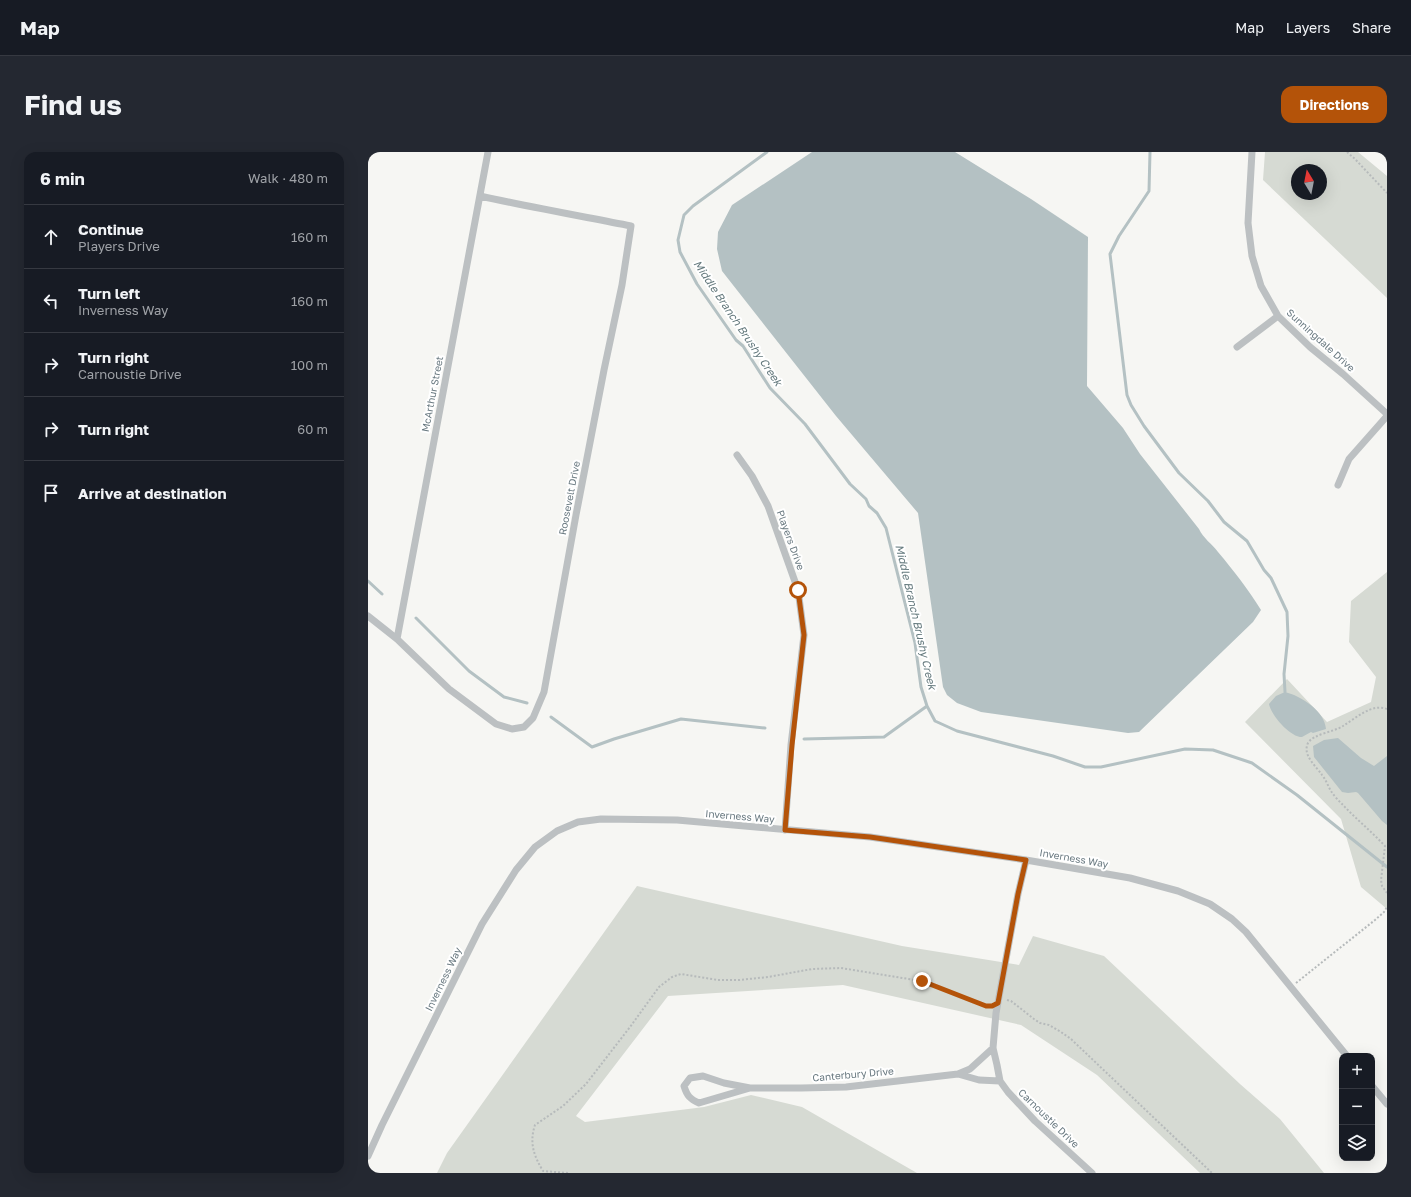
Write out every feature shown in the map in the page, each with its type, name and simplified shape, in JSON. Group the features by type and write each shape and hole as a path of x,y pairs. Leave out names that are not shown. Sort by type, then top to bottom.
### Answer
{"street":[{"name":"McArthur Street","path":"397,639 488,152"},
{"name":"Sunningdale Drive","path":"1252,152 1248,223 1252,256 1261,286 1278,316 1387,415"},
{"name":"Roosevelt Drive","path":"368,616 397,639 449,689 496,724 512,729 524,727 533,718 544,692 579,500 622,285 631,226 480,196"},
{"path":"1237,347 1278,316"},
{"path":"1338,485 1349,459 1387,415"},
{"name":"Players Drive","path":"737,455 752,476 768,506 798,590 804,635 792,745 785,830"},
{"name":"Inverness Way","path":"368,1156 382,1124 482,924 516,870 535,847 557,831 578,822 601,819 677,820 870,837 1026,860 1130,878 1178,891 1210,904 1232,919 1246,932 1345,1053"},
{"name":"Carnoustie Drive","path":"1026,860 1018,894 998,1003 993,1048 1000,1081 1008,1092 1035,1121 1092,1173"},
{"name":"Canterbury Drive","path":"750,1088 699,1103 690,1099 684,1086 690,1078 703,1076 724,1083 750,1088 801,1088 846,1086 958,1074 970,1069 993,1048"},
{"name":"Canterbury Drive","path":"958,1074 979,1080 1000,1081"},
{"path":"1374,1089 1387,1104"}],"path":[{"path":"1347,152 1387,193"},
{"path":"1387,708 1376,707 1371,709 1337,730 1313,739 1308,743 1307,749 1310,760 1343,806 1371,831 1385,846 1381,880 1382,886 1387,893"},
{"path":"1291,987 1375,920 1387,907"},
{"path":"568,1173 543,1171 533,1150 532,1137 535,1125 563,1106 586,1084 659,987 672,977 681,974 718,980 739,980 812,970 841,968 922,981 986,1006 992,1006 1003,1001 1011,1001 1040,1023 1049,1025 1071,1039 1212,1173"}],"shaded area":[{"path":"812,152 955,152 1031,199 1088,237 1087,386 1123,428 1140,454 1203,535 1235,573 1261,610 1253,622 1139,732 1128,733 981,712 957,703 947,695 943,687 918,513 836,416 722,271 717,249 718,232 732,205"},
{"path":"1265,152 1358,152 1387,176 1387,298 1263,180"},
{"path":"1387,572 1387,909 1361,887 1341,819 1245,722 1287,679 1327,722 1371,702 1376,677 1349,642 1351,601"},
{"path":"1285,692 1298,697 1317,710 1325,722 1326,729 1313,733 1311,732 1302,737 1292,733 1282,725 1273,714 1269,704 1276,696"},
{"path":"1338,738 1361,758 1374,766 1387,756 1387,825 1358,793 1342,792 1314,757 1313,746 1324,740"},
{"path":"637,886 902,946 1019,965 1033,936 1104,956 1240,1084 1280,1119 1324,1173 1200,1173 1097,1075 1021,1025 843,985 668,996 576,1116 585,1122 704,1107 751,1095 802,1107 917,1173 437,1173 447,1153"}],"waterway":[{"name":"Middle Branch Brushy Creek","path":"767,152 693,206 684,215 678,240 680,252 697,284 736,340 743,346 770,388 805,424 850,484 866,499 869,506 877,513 886,528 915,643 921,687 927,706 935,721 957,731 1053,756 1085,767 1101,767 1185,749 1213,750 1252,763 1297,795 1387,867"},
{"path":"1150,152 1149,191 1119,236 1110,254 1127,395 1131,405 1144,426 1179,473 1208,501 1224,522 1247,541 1264,570 1271,578 1287,612 1288,636 1284,674 1285,692"},
{"path":"368,581 382,594"},
{"path":"416,618 469,671 504,697 527,703"},
{"path":"804,739 884,737 927,706"},
{"path":"551,717 592,747 681,719 765,728"}],"route":[{"path":"798,590 804,635 792,745 788,811 785,830 870,837 1026,860 1018,894 998,1003 992,1006 986,1006 922,981"}]}
